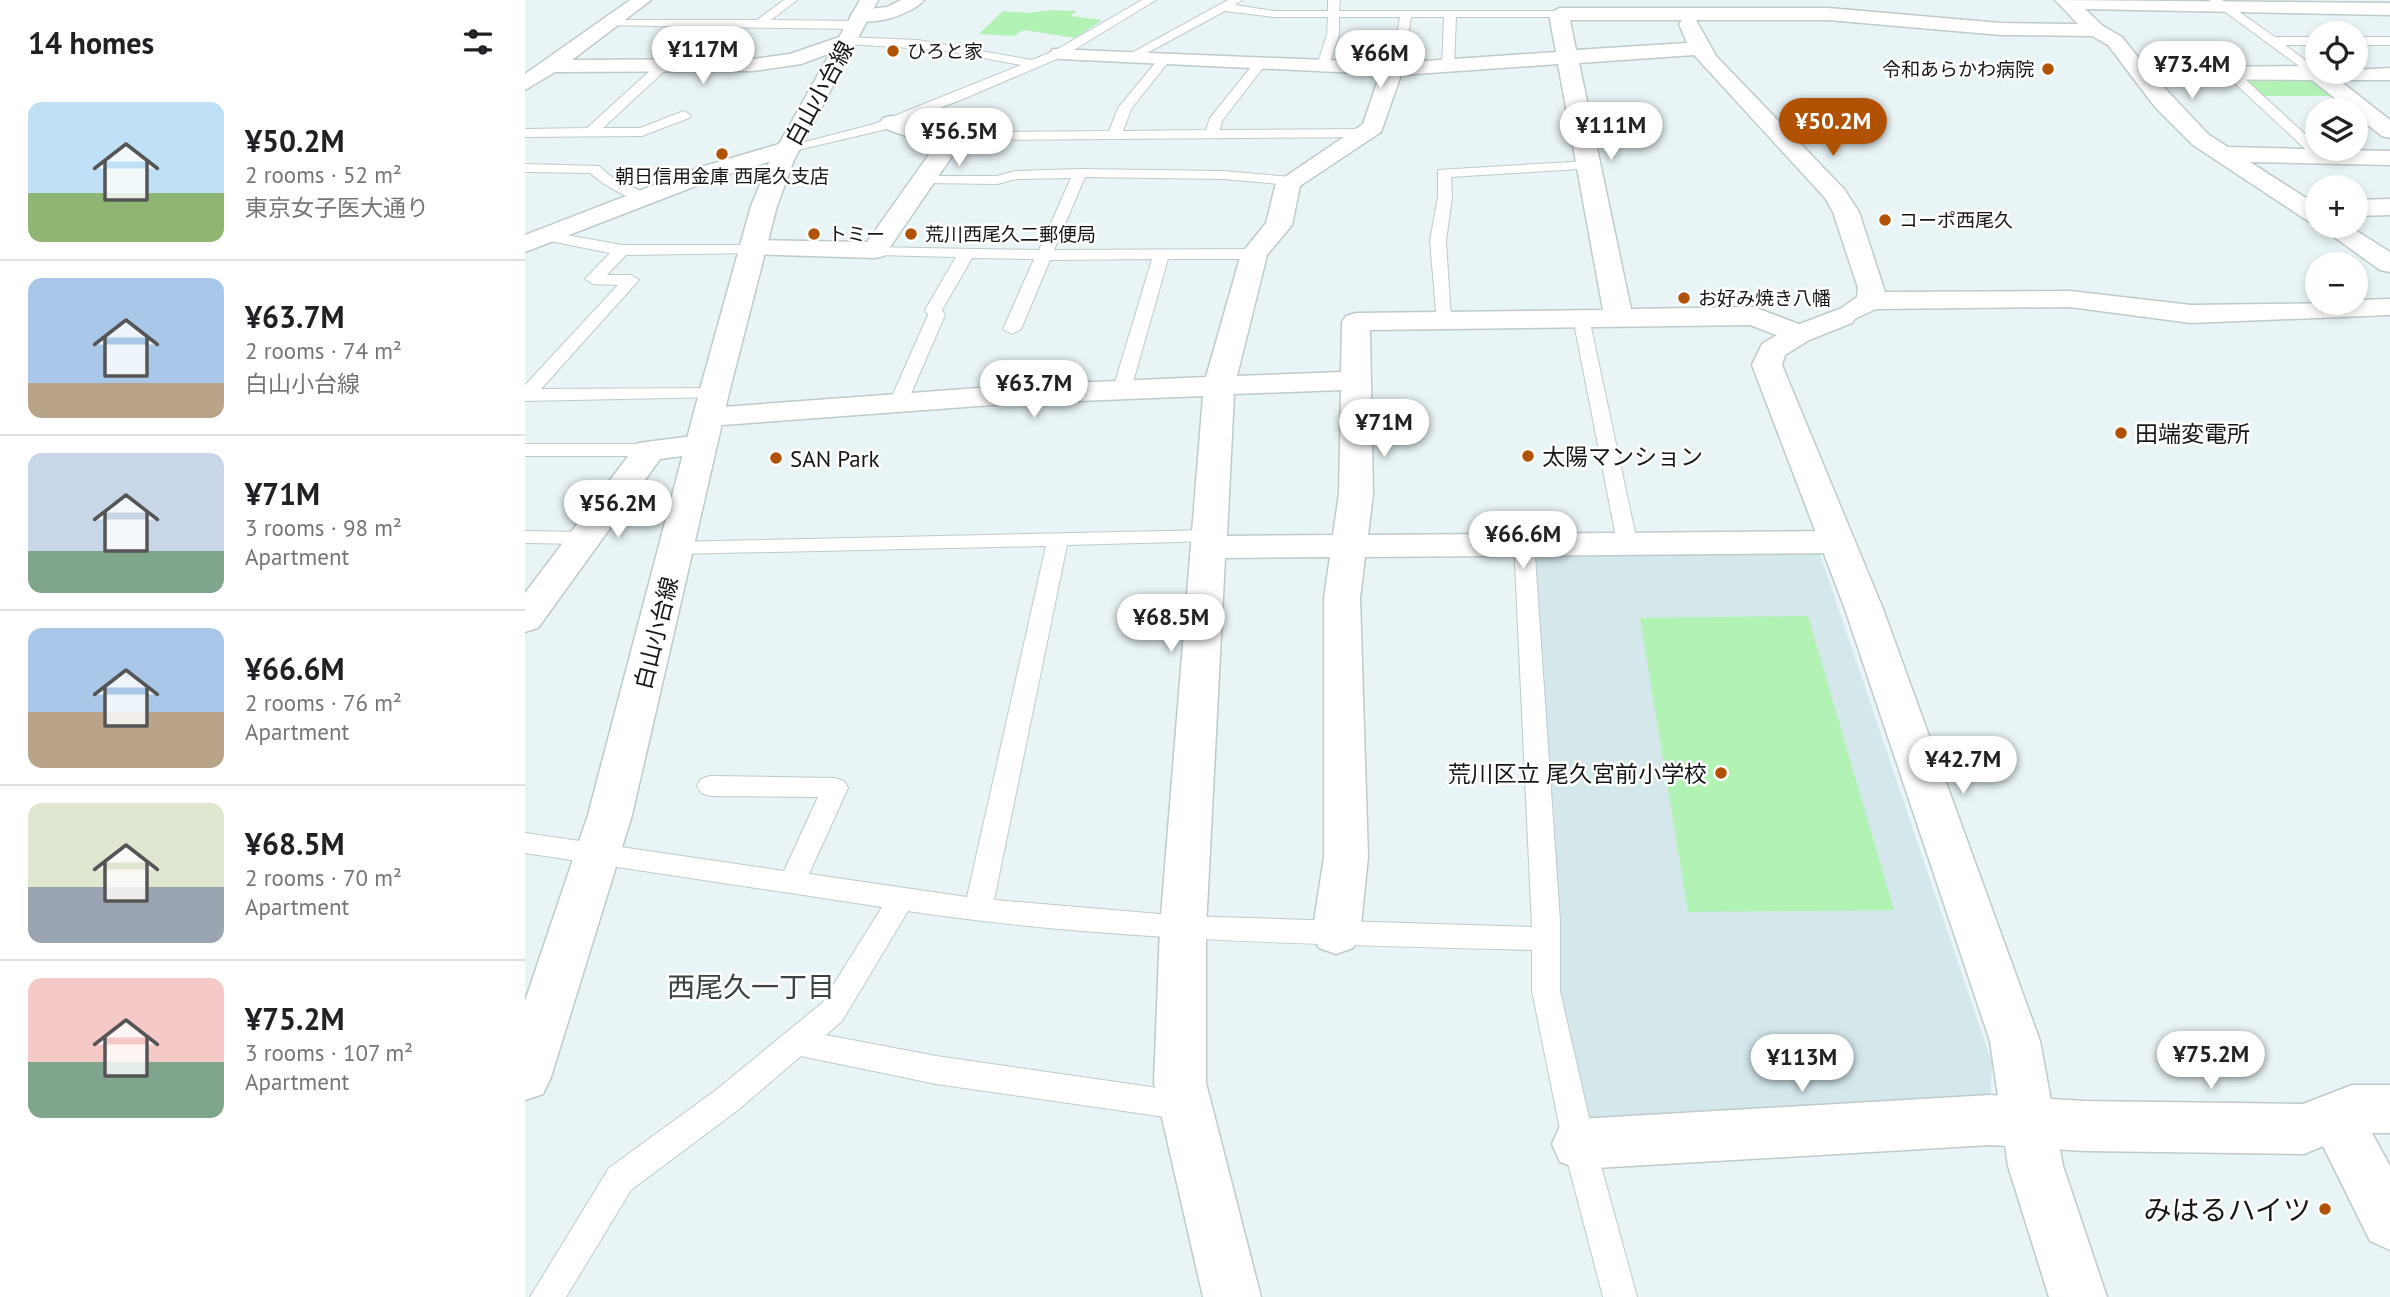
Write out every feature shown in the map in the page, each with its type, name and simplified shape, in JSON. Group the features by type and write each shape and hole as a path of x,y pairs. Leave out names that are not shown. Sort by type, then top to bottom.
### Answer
{"street":[{"path":"525,84 642,0"},
{"path":"549,66 753,65 794,60 859,20 891,13 915,0"},
{"path":"2067,2 2390,9"},
{"path":"2067,2 2096,30 2115,41 2163,102 2220,154 2305,206"},
{"path":"1619,318 1559,14 1682,7 1864,8 2001,29 2096,30"},
{"path":"1682,7 1700,48 1835,194 1846,212 1872,288 1856,309"},
{"name":"白山小台線","path":"525,1077 531,1043 600,852 708,418 772,183 859,20"},
{"path":"1060,53 1259,65 1395,69 1700,48"},
{"path":"1232,1297 1180,1083 1183,928 1219,385 1254,254 1279,225 1291,181 1373,127 1395,69"},
{"path":"2140,73 2305,72"},
{"path":"2368,73 2390,74"},
{"path":"2330,84 2390,131"},
{"path":"754,248 875,250 947,146 945,141 891,123"},
{"path":"532,241 710,172 789,148"},
{"path":"2220,154 2305,156"},
{"path":"2368,157 2390,158"},
{"path":"2368,208 2390,207"},
{"path":"2350,238 2390,264"},
{"path":"2078,1297 2039,1185 2025,1121 2024,1086 2015,1041 1864,609 1767,365 1772,350 1856,309 2070,299 2191,314 2390,307"},
{"path":"1336,934 1346,857 1342,598 1356,494 1356,322 1753,316 1800,334"},
{"path":"530,604 585,538 650,450 708,418 1122,389 1356,380"},
{"path":"1209,542 1349,545 1836,542"},
{"path":"1579,1144 1976,1121 2025,1121 2085,1126 2304,1129 2352,1109 2390,1109"},
{"path":"2335,1116 2390,1222"}],"lane":[{"path":"762,22 791,0"},
{"path":"1126,0 1146,2"},
{"path":"1130,57 1236,0"},
{"path":"1322,68 1333,35 1335,0"},
{"path":"1448,0 1448,67"},
{"path":"789,148 891,123 1060,53 1146,2"},
{"path":"2220,4 2305,65"},
{"path":"1223,7 1255,13 1559,14"},
{"path":"1395,69 1406,14"},
{"path":"610,22 859,20 908,43 972,50 1032,65"},
{"path":"548,168 710,22"},
{"path":"2272,41 2305,41"},
{"path":"2368,41 2390,41"},
{"path":"1115,133 1125,108 1164,60"},
{"path":"1212,133 1215,121 1259,65"},
{"path":"2231,73 2305,141"},
{"path":"525,133 642,132 684,115"},
{"path":"945,141 967,136 1115,133 1363,134"},
{"path":"1443,319 1438,241 1445,197 1443,173 1589,165"},
{"path":"525,168 594,169 609,182 647,197"},
{"path":"924,179 997,180 1015,175 1080,173 1223,175 1291,181"},
{"path":"1012,329 1080,173"},
{"path":"532,241 622,250 754,248"},
{"path":"525,395 631,280 593,279 622,250"},
{"path":"875,250 1043,255 1254,254"},
{"path":"898,403 937,315 933,310 942,290 967,252"},
{"path":"1122,389 1161,254"},
{"path":"1581,318 1627,542"},
{"path":"525,395 708,418"},
{"path":"525,450 650,450"},
{"path":"525,537 585,538"},
{"path":"677,547 1058,538 1209,542"},
{"path":"978,910 1058,538"},
{"path":"1524,542 1546,991 1579,1144 1620,1297"},
{"path":"710,786 835,788 793,883"},
{"path":"525,843 978,910 1183,928 1545,939"},
{"path":"548,1297 620,1179 727,1100 832,1012 901,898"},
{"path":"796,1042 936,1070 1187,1106"}],"shaded area":[{"name":"荒川区立 尾久宮前小学校","path":"1806,548 1820,554 1992,1063 1990,1102 1587,1124 1561,993 1533,549"}],"green space":[{"path":"1049,10 1077,11 1071,16 1102,20 1075,38 1024,30 1013,36 979,34 1003,11 1029,13"},
{"path":"2305,74 2305,84 2323,84 2340,96 2262,96 2242,78"},
{"path":"1808,616 1894,910 1688,912 1640,618"}],"place":[{"name":"ひろと家","path":"893,51"},
{"name":"令和あらかわ病院","path":"2048,69"},
{"name":"朝日信用金庫 西尾久支店","path":"722,154"},
{"name":"コーポ西尾久","path":"1885,220"},
{"name":"トミー","path":"814,234"},
{"name":"荒川西尾久二郵便局","path":"911,234"},
{"name":"お好み焼き八幡","path":"1684,298"},
{"name":"田端変電所","path":"2121,433"},
{"name":"太陽マンション","path":"1528,456"},
{"name":"SAN Park","path":"776,458"},
{"name":"荒川区立 尾久宮前小学校","path":"1721,773"},
{"name":"みはるハイツ","path":"2325,1209"}],"district":[{"name":"西尾久一丁目","path":"751,986"}]}
